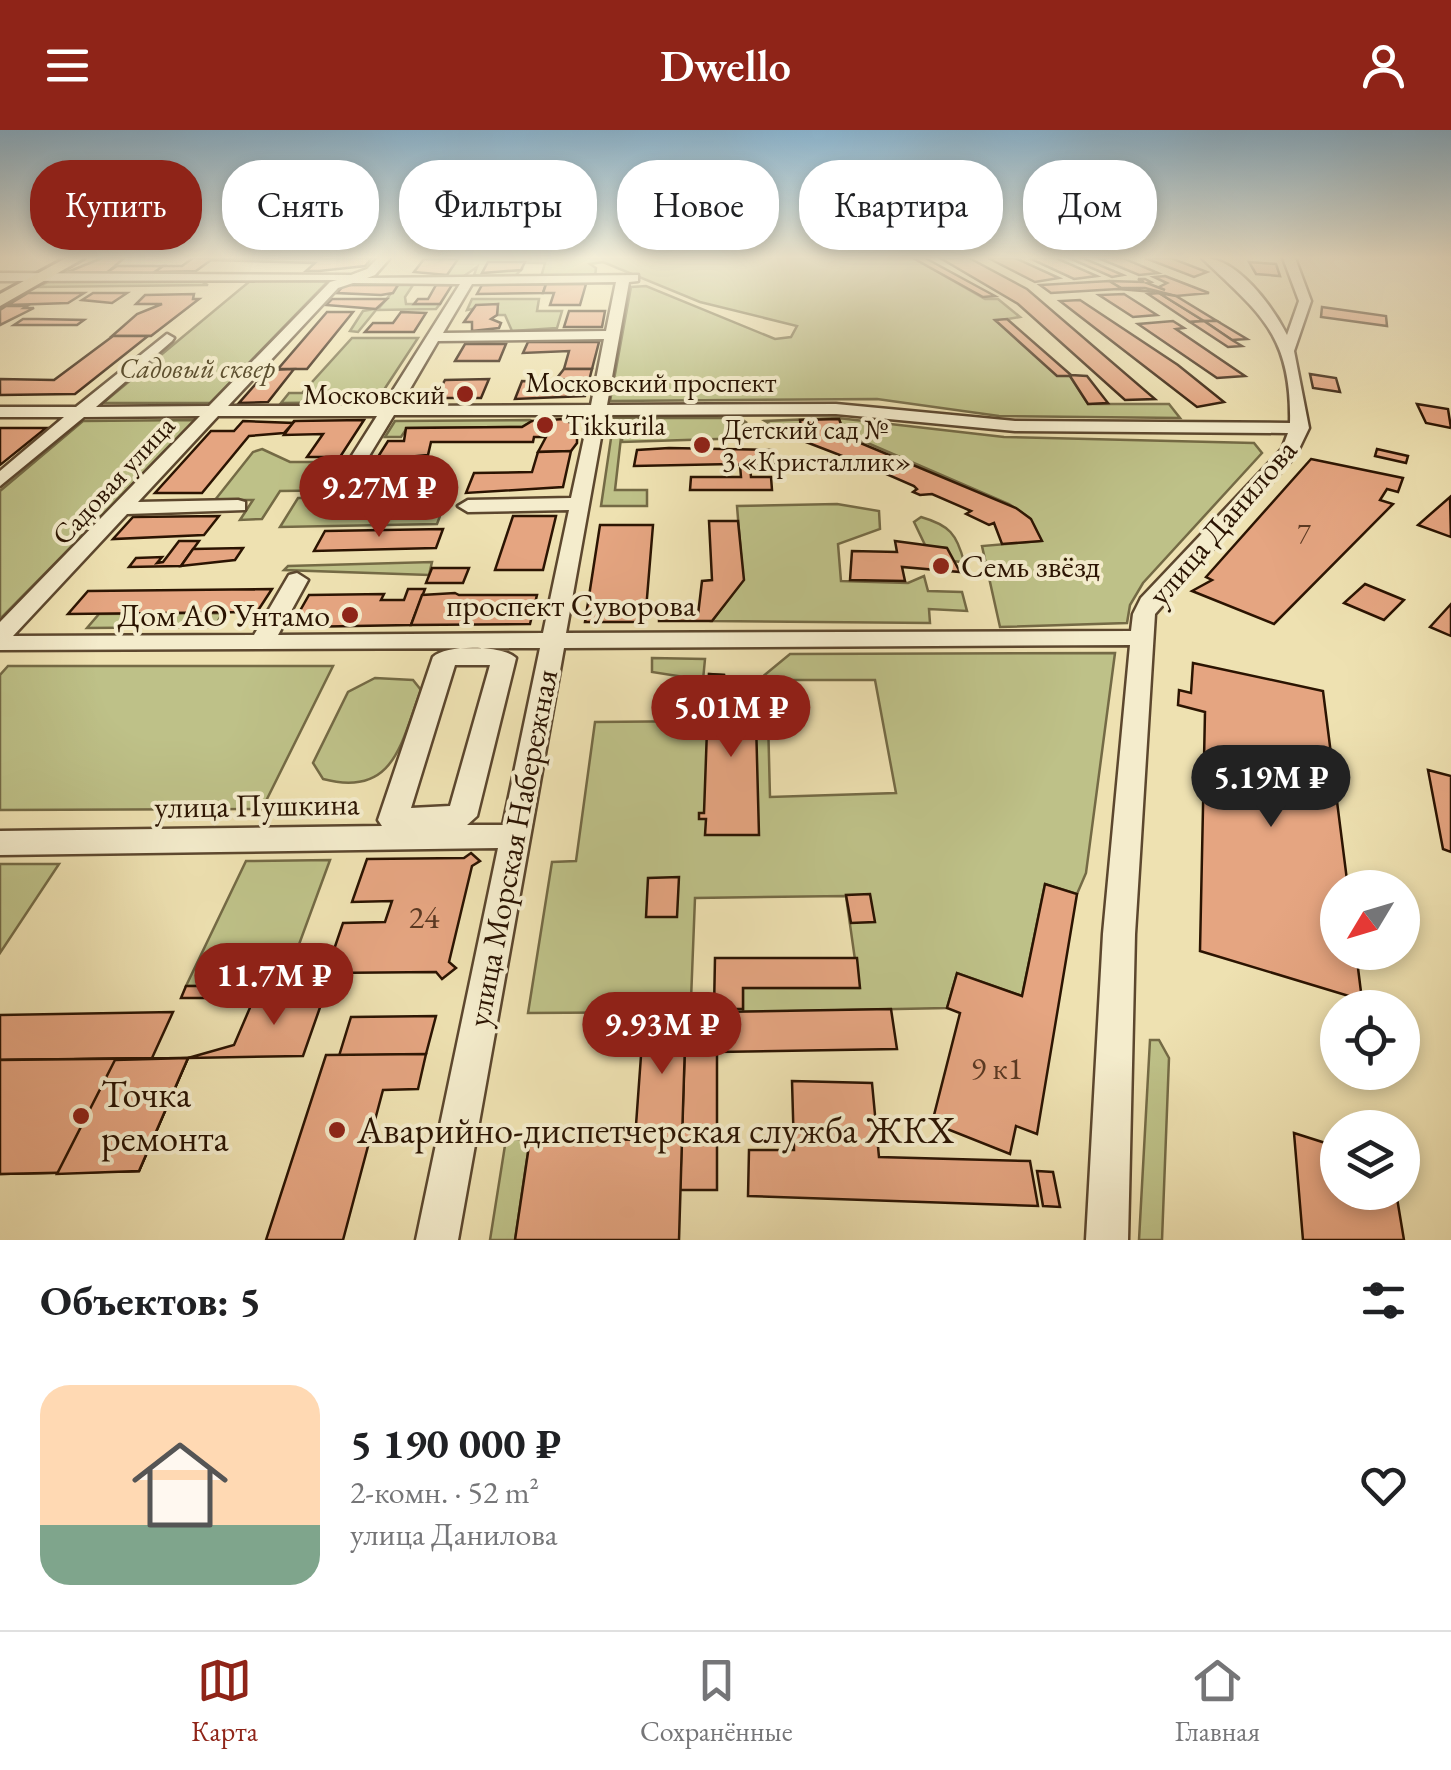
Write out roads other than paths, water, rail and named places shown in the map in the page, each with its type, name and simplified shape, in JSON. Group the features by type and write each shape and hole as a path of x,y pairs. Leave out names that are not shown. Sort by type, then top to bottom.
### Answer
{"street":[{"name":"Садовая улица","path":"0,639 311,310"},
{"path":"355,465 451,310"},
{"name":"улица Морская Набережная","path":"436,1240 578,504 620,310"},
{"name":"улица Данилова","path":"1106,1240 1118,934 1142,638 1149,602 1290,451 1301,428 1290,348 1264,310"},
{"path":"1268,310 1280,314 1301,312 1290,348"},
{"path":"435,337 613,336"},
{"name":"Садовая улица","path":"0,480 167,338"},
{"name":"Московский проспект","path":"0,412 836,408 1016,426 1301,428"},
{"path":"468,506 578,504"},
{"path":"125,508 238,506"},
{"path":"263,640 297,580"},
{"name":"проспект Суворова","path":"0,639 1142,638"},
{"path":"445,657 504,658 462,816 392,820 445,657"},
{"name":"улица Пушкина","path":"0,843 514,836"}],"place":[{"name":"Московский","path":"465,394"},
{"name":"Tikkurila","path":"545,425"},
{"name":"Детский сад № 3 «Кристаллик»","path":"702,445"},
{"name":"Семь звёзд","path":"941,566"},
{"name":"Дом АО Унтамо","path":"350,615"},
{"name":"Точка ремонта","path":"81,1116"},
{"name":"Аварийно-диспетчерская служба ЖКХ","path":"337,1130"}],"park label":[{"name":"Садовый сквер","path":"197,368"}]}
